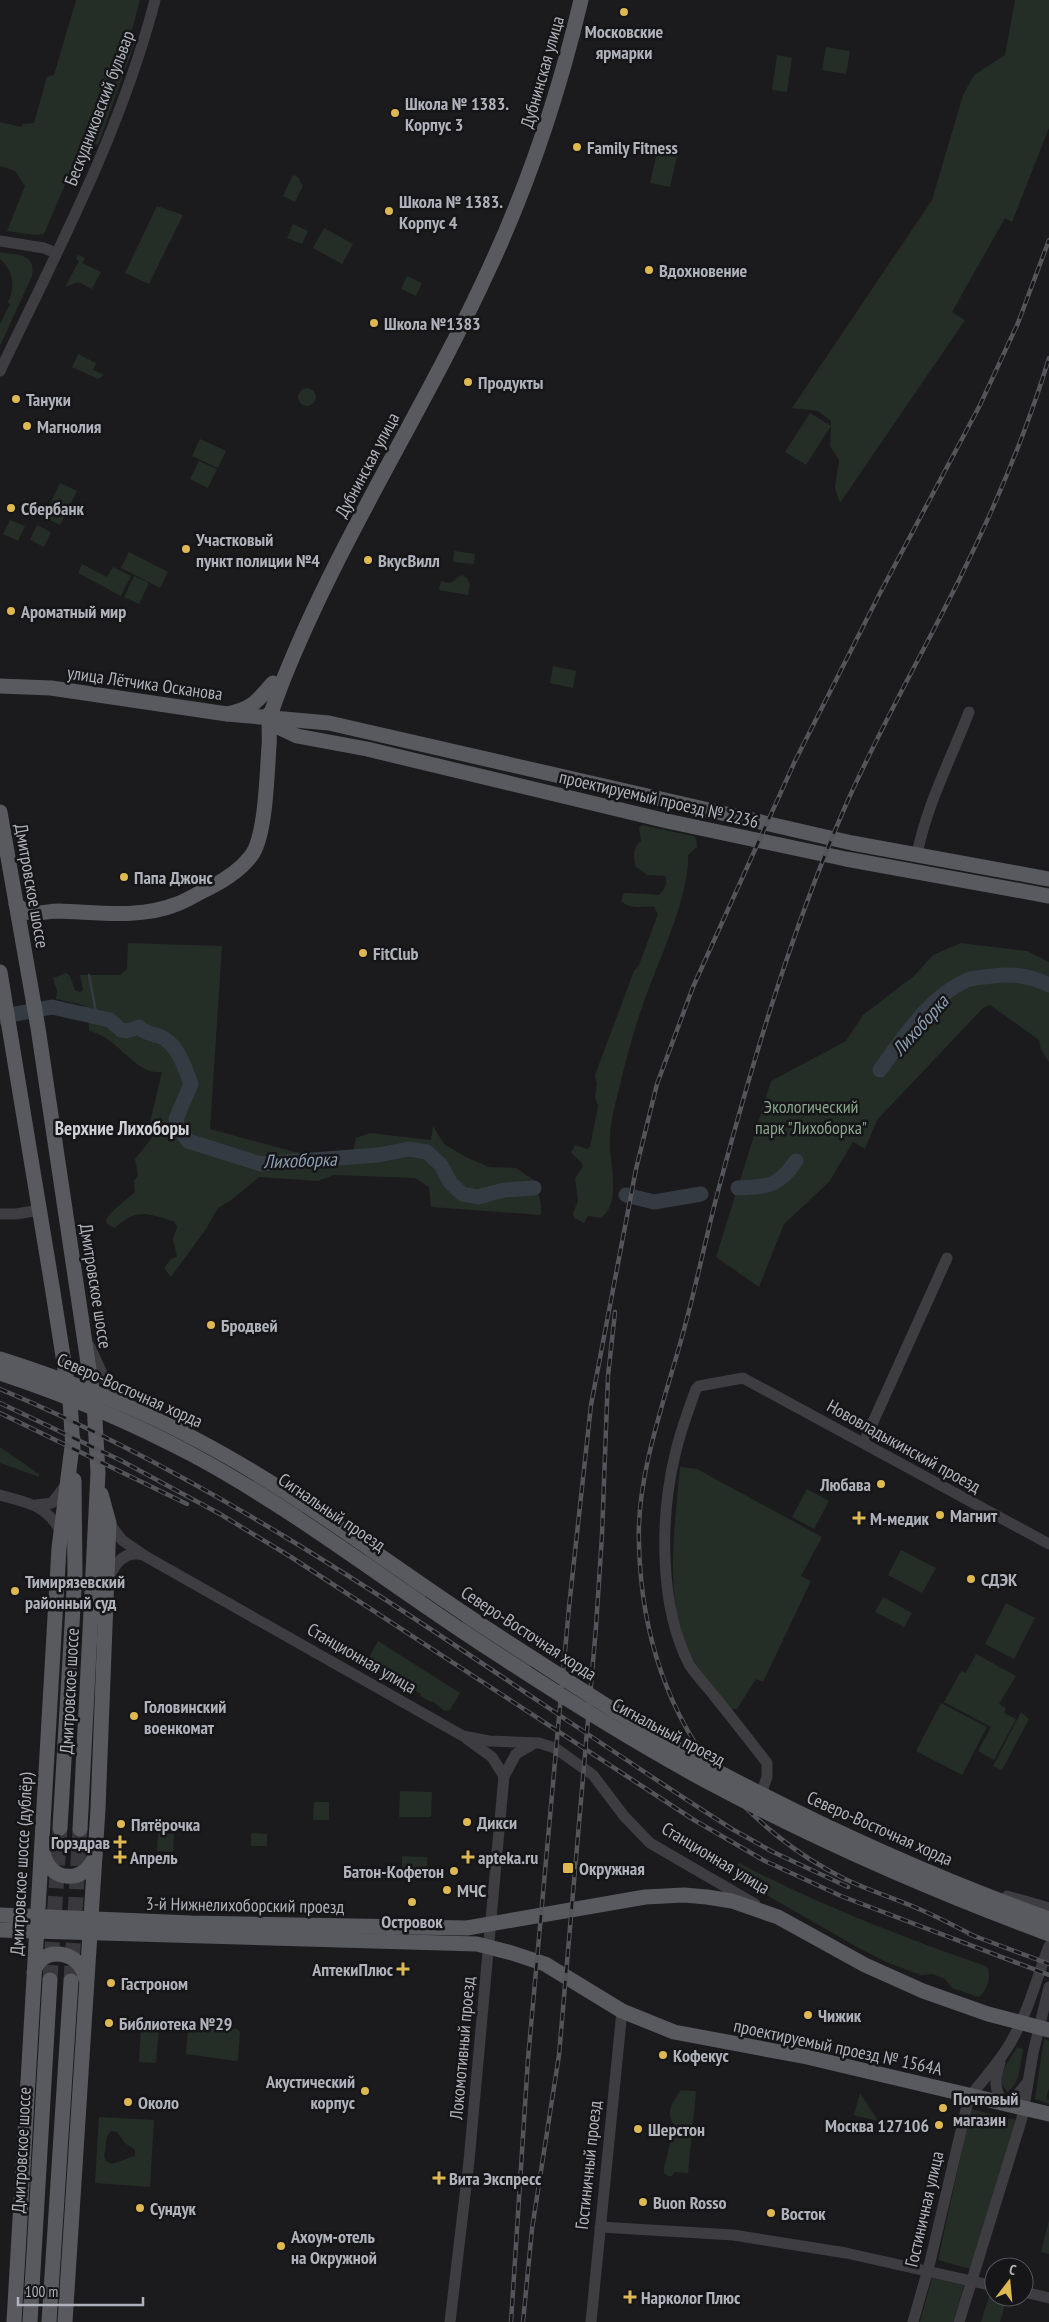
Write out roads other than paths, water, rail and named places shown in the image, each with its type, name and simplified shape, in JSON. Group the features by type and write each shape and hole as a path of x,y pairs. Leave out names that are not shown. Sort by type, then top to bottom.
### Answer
{"main road":[{"name":"Дубнинская улица","path":"315,607 452,345 514,213 543,135 581,0"},
{"name":"улица Лётчика Осканова","path":"270,717 267,708 268,700 315,607"},
{"name":"улица Лётчика Осканова","path":"0,686 51,688 227,714 246,710 277,683"},
{"path":"277,683 283,704 294,714 307,720"},
{"name":"проектируемый проезд № 2236","path":"227,714 307,720 353,728 843,841 1049,879"},
{"path":"16,904 25,912 133,913 176,905 229,875 246,862 259,842 269,747 270,717"},
{"name":"проектируемый проезд № 2236","path":"270,717 278,728 297,736 367,749 667,821 846,859 1049,896"},
{"path":"269,747 281,737 297,736"},
{"name":"Дмитровское шоссе","path":"0,812 38,1028 94,1403 98,1473 80,1829"},
{"path":"23,941 29,926 43,912"},
{"name":"Дмитровское шоссе","path":"0,972 70,1401 75,1573 60,1828"},
{"name":"Северо-Восточная хорда","path":"0,1359 50,1375 141,1411 201,1442 271,1483 502,1639 713,1769 791,1809 868,1844 1004,1903 1049,1919"},
{"name":"Северо-Восточная хорда","path":"0,1373 46,1388 136,1426 195,1456 264,1497 494,1652 630,1737 707,1781 785,1822 1001,1916 1049,1934"},
{"name":"Дмитровское шоссе (дублёр)","path":"14,2322 60,1530 72,1439"},
{"path":"49,2322 78,1980 90,1926 96,1851 109,1523 98,1473"},
{"path":"42,1847 46,1865 53,1872 66,1876 80,1874 88,1868 96,1851"},
{"name":"3-й Нижнелихоборский проезд","path":"90,1926 468,1928 490,1926 645,1897 684,1895 732,1901 778,1917"},
{"name":"3-й Нижнелихоборский проезд","path":"0,1915 36,1924"},
{"name":"Станционная улица","path":"778,1917 865,1964 905,1983 959,2005 1044,2028"},
{"name":"3-й Нижнелихоборский проезд","path":"0,1930 36,1924 467,1943 488,1947 545,1964 622,2011"},
{"path":"33,1974 35,1967 42,1960 60,1954 77,1961 83,1969 78,1980 65,2322"},
{"name":"Дмитровское шоссе","path":"30,2322 50,1980"},
{"name":"проектируемый проезд № 1564А","path":"622,2011 658,2027 682,2034 807,2057 1049,2114"}],"street":[{"name":"Бескудниковский бульвар","path":"0,371 106,148 132,77 155,0"},
{"path":"0,241 44,248 56,253"},
{"path":"916,854 921,833 945,768 969,712"},
{"path":"0,1214 16,1214 40,1210"},
{"path":"864,1442 947,1258"},
{"name":"Сигнальный проезд","path":"84,1332 94,1359 106,1382 127,1406 145,1421 226,1464 268,1490 515,1657 534,1673 568,1696 673,1755 759,1800 891,1859 927,1872 1049,1908"},
{"name":"Нововладыкинский проезд","path":"759,1800 767,1777 767,1763 690,1665 674,1628 665,1547 667,1505 674,1456 682,1428 699,1386 743,1378 1049,1544"},
{"path":"36,1505 52,1503 66,1484"},
{"path":"0,1495 36,1505 51,1516 60,1530"},
{"name":"Станционная улица","path":"109,1523 122,1540 144,1556 464,1736 489,1741 534,1743 555,1748 588,1771 624,1816 650,1843 778,1917"},
{"path":"108,1583 116,1564 122,1558 137,1554 144,1556"},
{"path":"464,1736 492,1757 504,1776"},
{"name":"Локомотивный проезд","path":"450,2322 469,2161 504,1776 516,1754 534,1743"},
{"name":"Гостиничная улица","path":"913,2322 928,2271 970,2096 1002,2056 1020,2022 1032,1997 1034,1983 1049,1946"},
{"path":"959,2322 1024,2109 1028,2080 1044,2028 1049,1987"},
{"name":"Гостиничный проезд","path":"591,2322 622,2011"},
{"path":"1002,2056 995,2083 997,2092 1004,2104 1015,2098 1028,2080"},
{"path":"600,2227 733,2235 846,2253 984,2284"},
{"path":"1034,2294 1049,2298"}],"waterway":[{"path":"89,975 97,1017"},
{"name":"Лихоборка","path":"880,1070 918,1019 953,987 967,980 1000,975 1029,977 1049,985"},
{"name":"Лихоборка","path":"0,1017 52,1007 110,1020 121,1030 127,1031 139,1027 146,1032 166,1039 180,1057 191,1084 176,1119 177,1125 188,1141 261,1164 378,1155 409,1149 427,1152 441,1165 450,1182 462,1194 478,1197 504,1190 534,1188"},
{"name":"Лихоборка","path":"738,1188 771,1184 783,1176 796,1161"},
{"name":"Лихоборка","path":"626,1195 654,1202 701,1194"}],"tunnel":[{"path":"50,1980 60,1828"},
{"path":"71,1981 80,1829"}],"railway":[{"path":"511,2322 528,2059 569,1607 591,1405 636,1169 657,1084 693,987 795,761 879,595 980,405 1018,323 1049,240"},
{"path":"976,1937 926,1912 852,1882 826,1869 777,1836 734,1796 703,1755 686,1728 661,1670 645,1608 641,1576 639,1516 648,1460 691,1304 734,1132 761,1038 808,898 858,778 960,578 985,524 1020,442 1049,358"},
{"path":"523,2322 532,2229 559,2055 596,1627 602,1535 608,1376 615,1312"},
{"path":"0,1389 98,1434 192,1483 285,1537 375,1593 732,1829 773,1852 848,1887"},
{"path":"0,1403 120,1460 220,1514 291,1557 694,1820 765,1861 841,1896 1049,1975"},
{"path":"0,1413 187,1504"},
{"path":"969,1934 1049,1964"}],"place":[{"name":"Московские ярмарки","path":"624,12"},
{"name":"Школа № 1383. Корпус 3","path":"395,113"},
{"name":"Family Fitness","path":"577,147"},
{"name":"Школа № 1383. Корпус 4","path":"389,211"},
{"name":"Вдохновение","path":"649,270"},
{"name":"Школа №1383","path":"374,323"},
{"name":"Продукты","path":"468,382"},
{"name":"Тануки","path":"16,399"},
{"name":"Магнолия","path":"27,426"},
{"name":"Сбербанк","path":"11,508"},
{"name":"Участковый пункт полиции №4","path":"186,549"},
{"name":"ВкусВилл","path":"368,560"},
{"name":"Ароматный мир","path":"11,611"},
{"name":"Папа Джонс","path":"124,877"},
{"name":"FitClub","path":"363,953"},
{"name":"Бродвей","path":"211,1325"},
{"name":"Любава","path":"881,1484"},
{"name":"Магнит","path":"940,1515"},
{"name":"М-медик","path":"859,1518"},
{"name":"СДЭК","path":"971,1579"},
{"name":"Тимирязевский районный суд","path":"15,1591"},
{"name":"Головинский военкомат","path":"134,1716"},
{"name":"Дикси","path":"467,1822"},
{"name":"Пятёрочка","path":"121,1824"},
{"name":"Горздрав","path":"120,1842"},
{"name":"Апрель","path":"120,1857"},
{"name":"apteka.ru","path":"468,1857"},
{"name":"Окружная","path":"568,1868"},
{"name":"Батон-Кофетон","path":"454,1871"},
{"name":"МЧС","path":"447,1890"},
{"name":"Островок","path":"412,1902"},
{"name":"АптекиПлюс","path":"403,1969"},
{"name":"Гастроном","path":"111,1983"},
{"name":"Чижик","path":"808,2015"},
{"name":"Библиотека №29","path":"109,2023"},
{"name":"Кофекус","path":"663,2055"},
{"name":"Акустический корпус","path":"365,2091"},
{"name":"Около","path":"128,2102"},
{"name":"Почтовый магазин","path":"943,2108"},
{"name":"Москва 127106","path":"939,2125"},
{"name":"Шерстон","path":"638,2129"},
{"name":"Вита Экспресс","path":"439,2178"},
{"name":"Buon Rosso","path":"643,2202"},
{"name":"Сундук","path":"140,2208"},
{"name":"Восток","path":"771,2213"},
{"name":"Ахоум-отель на Окружной","path":"281,2246"},
{"name":"Нарколог Плюс","path":"630,2297"}],"district":[{"name":"Верхние Лихоборы","path":"122,1128"}],"park label":[{"name":"Экологический парк \"Лихоборка\"","path":"811,1116"}]}
